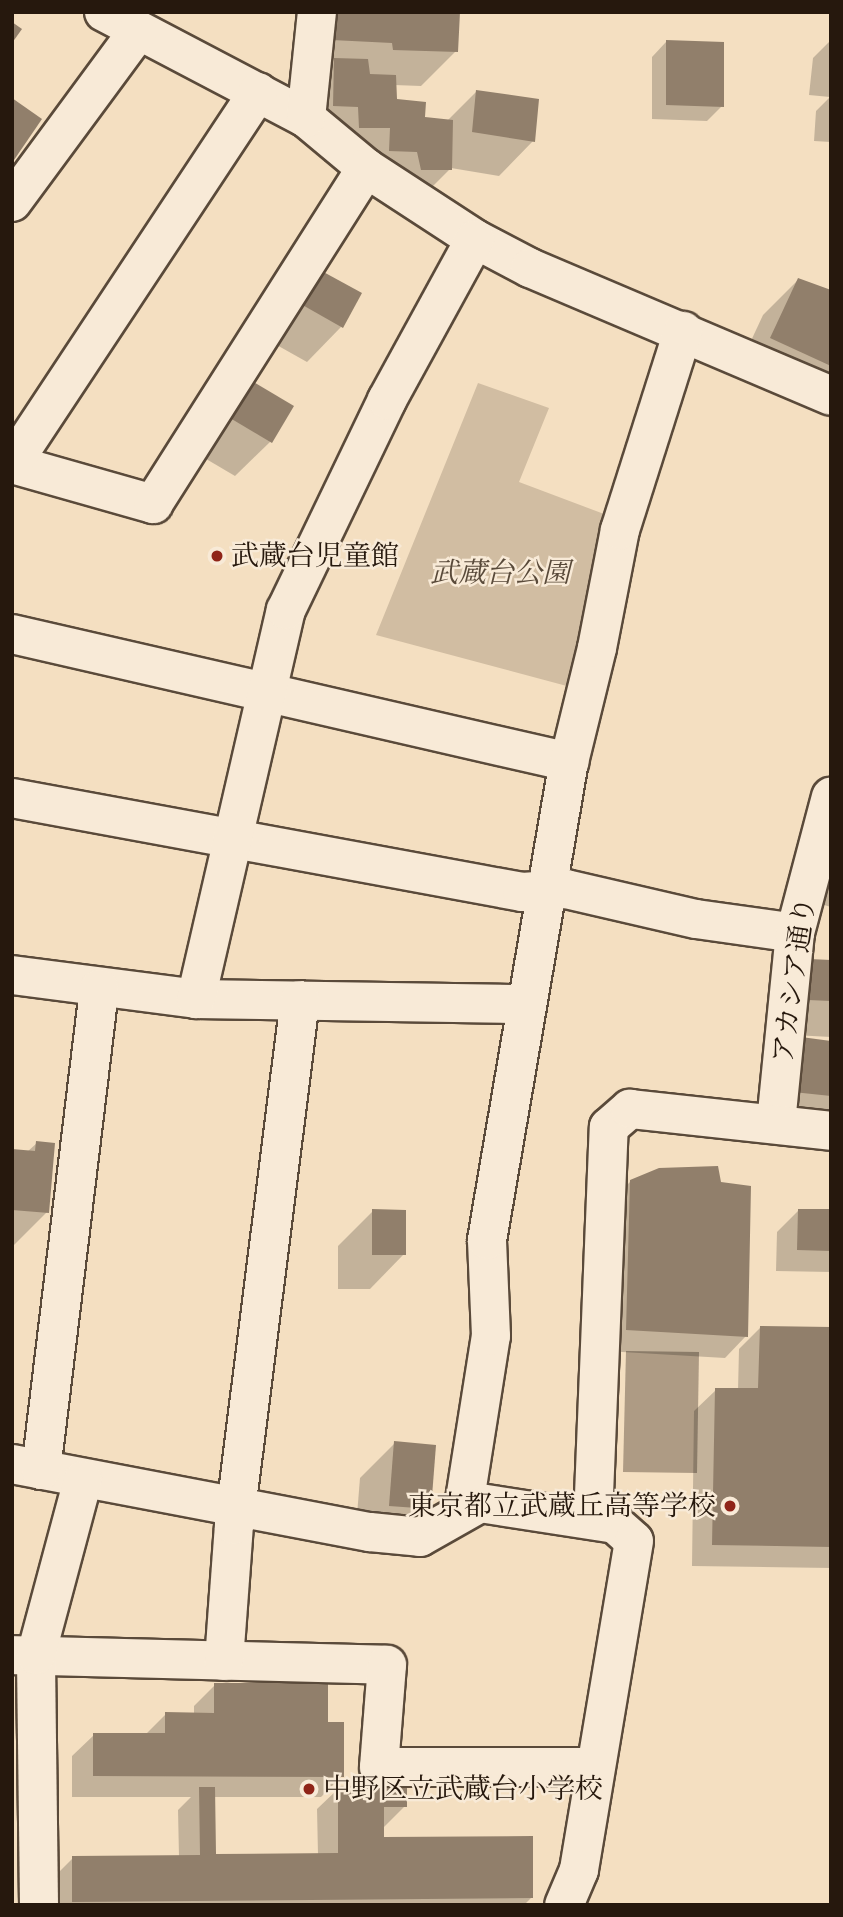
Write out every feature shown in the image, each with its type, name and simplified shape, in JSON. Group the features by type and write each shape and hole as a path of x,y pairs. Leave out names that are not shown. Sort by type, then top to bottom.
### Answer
{"street":[{"path":"104,12 306,118 366,169 475,239 530,268 831,396"},
{"path":"306,118 317,12"},
{"path":"12,202 138,31"},
{"path":"258,92 12,464 153,504 366,169"},
{"path":"196,999 265,690 286,610 387,400 475,239"},
{"path":"463,1512 491,1336 487,1240 525,1004 569,762 597,648 620,530 683,331"},
{"path":"12,634 569,762"},
{"name":"アカシア通り","path":"776,1123 795,933 831,797"},
{"path":"12,798 522,892 566,889 696,919 795,933"},
{"path":"12,975 196,999 525,1004"},
{"path":"99,988 27,1467 83,1480 370,1532 420,1537 480,1503 615,1524 634,1541 593,1766 579,1870 564,1905"},
{"path":"224,1661 237,1508 300,1000"},
{"path":"593,1520 609,1127 630,1109 831,1130"},
{"path":"39,1905 24,1655 83,1480"},
{"path":"24,1655 387,1665 379,1766 593,1766"}],"green space":[{"name":"武蔵台公園","path":"478,383 549,408 519,482 612,517 578,689 376,635"}],"shaded area":[{"path":"626,1351 699,1352 697,1473 623,1472"}],"building":[{"path":"334,12 460,12 458,52 393,50 392,43 332,40"},
{"path":"12,22 22,29 12,43"},
{"path":"666,40 724,42 724,107 666,105"},
{"path":"334,58 368,59 370,74 396,75 397,99 426,102 425,117 453,120 452,170 421,170 417,152 389,151 390,128 359,128 358,107 333,106"},
{"path":"476,90 539,99 535,142 472,132"},
{"path":"12,98 42,119 14,160 12,159"},
{"path":"318,269 362,293 343,328 299,303"},
{"path":"798,278 831,290 831,366 770,338"},
{"path":"252,381 294,406 272,443 230,418"},
{"path":"809,959 831,960 831,1001 808,1000"},
{"path":"801,1037 831,1041 831,1096 793,1092"},
{"path":"36,1141 55,1143 49,1213 12,1210 12,1149 35,1151"},
{"path":"718,1166 721,1182 751,1186 748,1337 626,1330 630,1180 659,1168"},
{"path":"372,1209 406,1210 406,1255 372,1255"},
{"path":"798,1209 831,1209 831,1251 797,1250"},
{"path":"760,1326 831,1327 831,1547 712,1545 715,1388 758,1388"},
{"path":"394,1441 436,1445 431,1509 389,1506"},
{"path":"214,1683 328,1683 328,1722 344,1722 344,1777 93,1776 93,1733 165,1733 165,1712 214,1713"},
{"path":"407,1785 407,1807 384,1807 384,1837 533,1836 533,1898 72,1902 72,1856 200,1855 199,1787 215,1787 216,1854 338,1853 338,1786"}],"place":[{"name":"武蔵台児童館","path":"217,556"},
{"name":"東京都立武蔵丘高等学校","path":"730,1506"},
{"name":"中野区立武蔵台小学校","path":"309,1789"}]}
